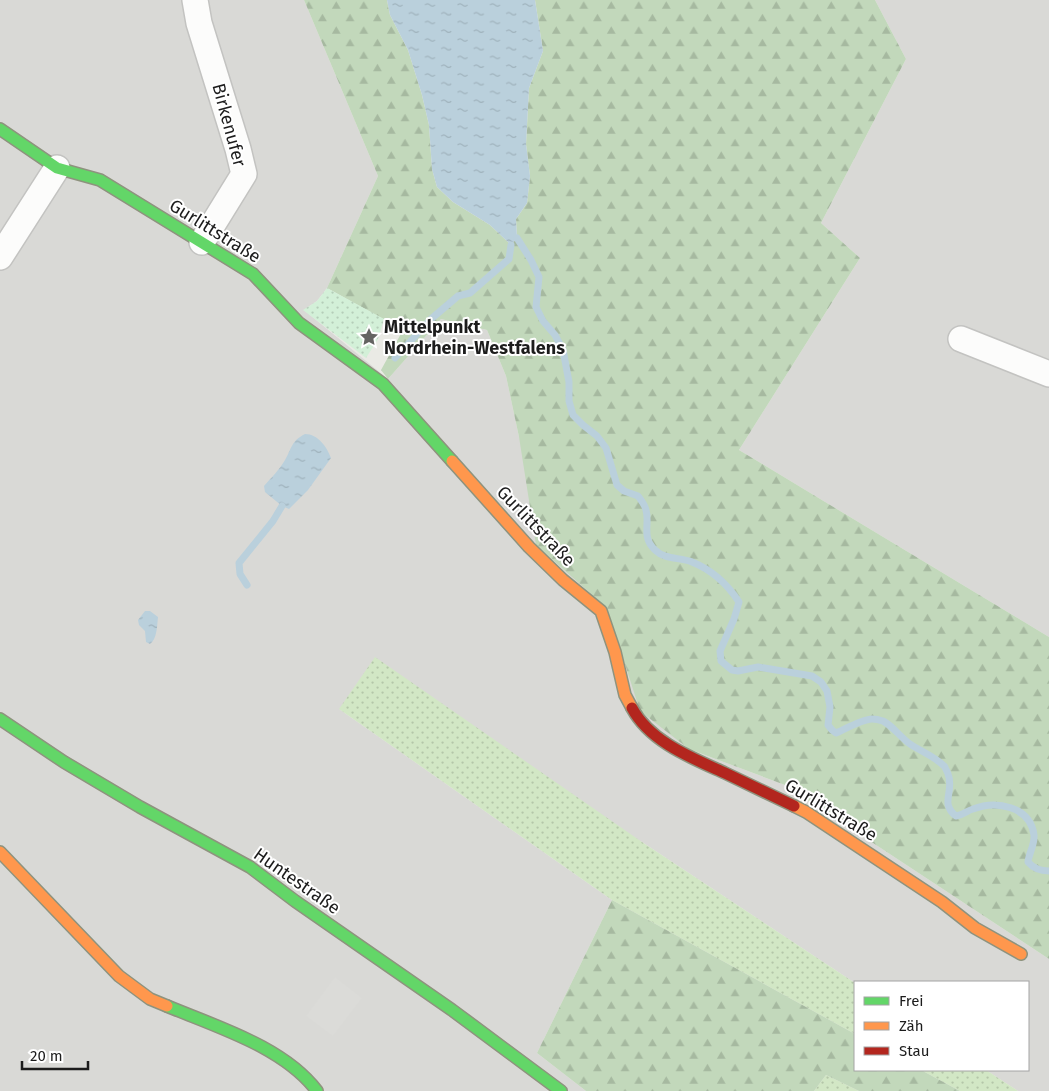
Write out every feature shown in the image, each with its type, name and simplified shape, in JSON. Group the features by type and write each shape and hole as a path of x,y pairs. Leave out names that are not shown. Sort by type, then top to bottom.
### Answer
{"street":[{"name":"Birkenufer","path":"195,0 199,23 244,174 202,242"},
{"name":"Gurlittstraße","path":"0,129 57,168 100,180 253,274 299,323 384,384 528,547 563,580 601,611 615,652 625,696 636,716 664,742 806,812 942,902 975,928 1021,954"},
{"path":"0,256 57,168"},
{"path":"961,339 1049,374"},
{"name":"Huntestraße","path":"0,719 64,762 140,807 250,867 295,901 452,1010 561,1091"},
{"path":"0,852 119,976 150,999 263,1047 287,1061 308,1079 317,1091"}],"shaded area":[{"path":"0,0 304,0 378,176 327,288 317,301 304,310 388,379 441,319 487,330 506,376 519,437 689,749 785,785 1049,959 1049,1091 1018,1091 988,1071 1029,1071 1029,981 854,982 642,842 339,709 612,900 537,1053 586,1091 0,1091"},
{"path":"875,0 1049,0 1049,637 739,450 860,258 821,223 906,59"},
{"path":"335,977 362,998 333,1036 306,1016"}],"green space":[{"path":"304,0 387,0 390,15 408,50 422,95 429,125 432,169 437,187 453,202 490,225 511,245 517,238 516,219 527,203 530,176 526,144 529,88 543,51 535,0 875,0 906,59 821,223 860,258 739,450 1049,637 1049,959 785,785 689,749 640,711 607,608 536,545 519,437 506,376 487,330 441,319 388,379 381,370 403,330 327,288 378,176"},
{"path":"327,288 384,319 378,339 366,358 303,310 317,301"},
{"path":"375,657 642,842 854,982 854,1033 612,900 339,709"},
{"path":"612,900 854,1033 854,1071 923,1071 960,1091 859,1091 826,1075 814,1091 586,1091 537,1053"},
{"path":"923,1071 988,1071 1018,1091 960,1091"},
{"path":"826,1075 859,1091 814,1091"}],"water":[{"path":"387,0 535,0 543,51 529,88 526,144 530,176 527,203 516,219 517,238 511,245 490,225 453,202 437,187 432,169 429,125 422,95 408,50 390,15"},
{"path":"305,434 318,439 331,458 308,490 289,509 282,506 265,492 264,486 283,463 294,442"},
{"path":"145,611 150,611 158,617 155,636 150,644 146,642 145,631 139,625 138,620"}],"waterway":[{"path":"517,238 539,277 536,307 543,321 555,335 563,350 569,382 569,401 573,415 597,436 606,448 617,485 624,491 638,496 643,503 647,515 647,535 651,545 663,555 687,560 706,569 725,584 739,602 720,651 721,661 732,670 738,671 758,667 812,676 821,682 827,691 830,707 828,725 836,733 868,719 887,723 910,744 933,757 945,767 950,780 949,806 956,816 982,806 992,805 1011,808 1026,817 1034,835 1034,842 1028,862 1037,869 1049,871"},
{"path":"395,358 431,319 458,296 470,293 509,259 511,245"},
{"path":"247,585 240,574 239,563 273,521 282,506"}],"traffic: fast":[{"path":"0,129 57,168 100,180 253,274 299,323 383,384 452,461"},
{"path":"0,719 64,762 140,807 250,867 295,901 452,1010 561,1091"},
{"path":"167,1006 268,1050 287,1062 317,1091"}],"traffic: slow":[{"path":"452,461 529,547 563,580 601,611 615,652 625,695 632,708"},
{"path":"794,806 942,902 975,928 1021,954"},
{"path":"0,852 119,976 150,999 167,1006"}],"traffic: jam":[{"path":"632,708 649,730 673,748 794,806"}],"place":[{"name":"Mittelpunkt Nordrhein-Westfalens","path":"369,337"}]}
